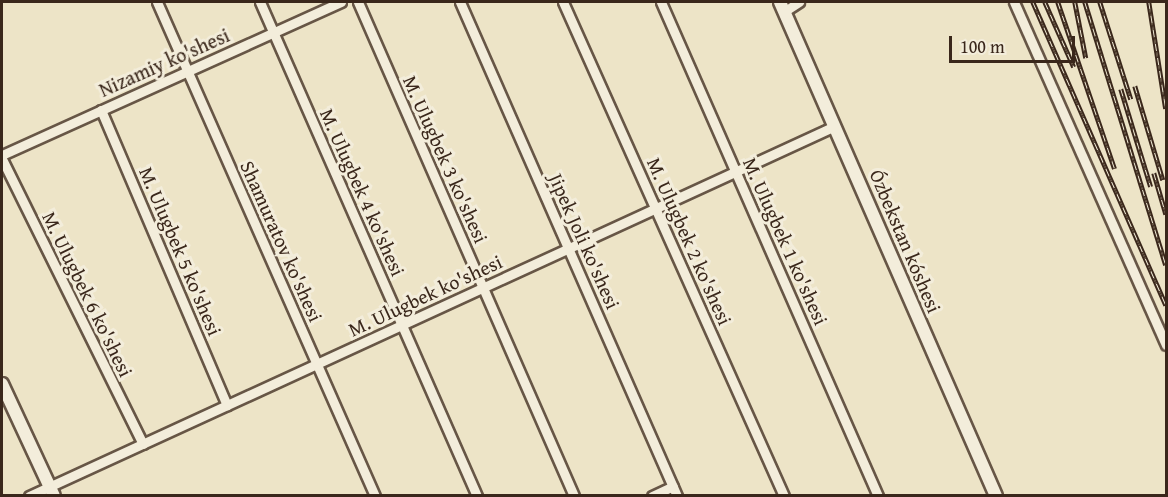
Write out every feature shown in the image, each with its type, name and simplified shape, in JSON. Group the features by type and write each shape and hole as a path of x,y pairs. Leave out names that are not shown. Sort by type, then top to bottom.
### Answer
{"street":[{"name":"Shamuratov ko'shesi","path":"157,2 375,495"},
{"name":"M. Ulugbek 4 ko'shesi","path":"260,2 477,495"},
{"name":"Nizamiy ko'shesi","path":"2,157 341,2"},
{"name":"M. Ulugbek 3 ko'shesi","path":"358,2 574,495"},
{"name":"Jipek Joli ko'shesi","path":"460,2 675,491"},
{"name":"M. Ulugbek 2 ko'shesi","path":"563,2 784,495"},
{"name":"M. Ulugbek 1 ko'shesi","path":"661,2 878,495"},
{"path":"783,6 799,2"},
{"path":"1014,2 1167,345"},
{"name":"Ózbekstan kóshesi","path":"783,6 996,495"},
{"name":"M. Ulugbek 5 ko'shesi","path":"101,110 227,405"},
{"name":"M. Ulugbek ko'shesi","path":"29,495 52,491 143,444 835,126"},
{"name":"M. Ulugbek 6 ko'shesi","path":"2,157 143,444"},
{"path":"2,384 52,491"},
{"path":"652,495 675,491"}],"railway":[{"path":"1033,2 1166,305"},
{"path":"1045,2 1074,67"},
{"path":"1058,2 1115,169"},
{"path":"1075,2 1086,58"},
{"path":"1085,2 1166,265"},
{"path":"1100,2 1131,99"},
{"path":"1149,2 1166,109"},
{"path":"1135,86 1163,180"},
{"path":"1121,89 1151,187"},
{"path":"1154,173 1166,214"}]}
